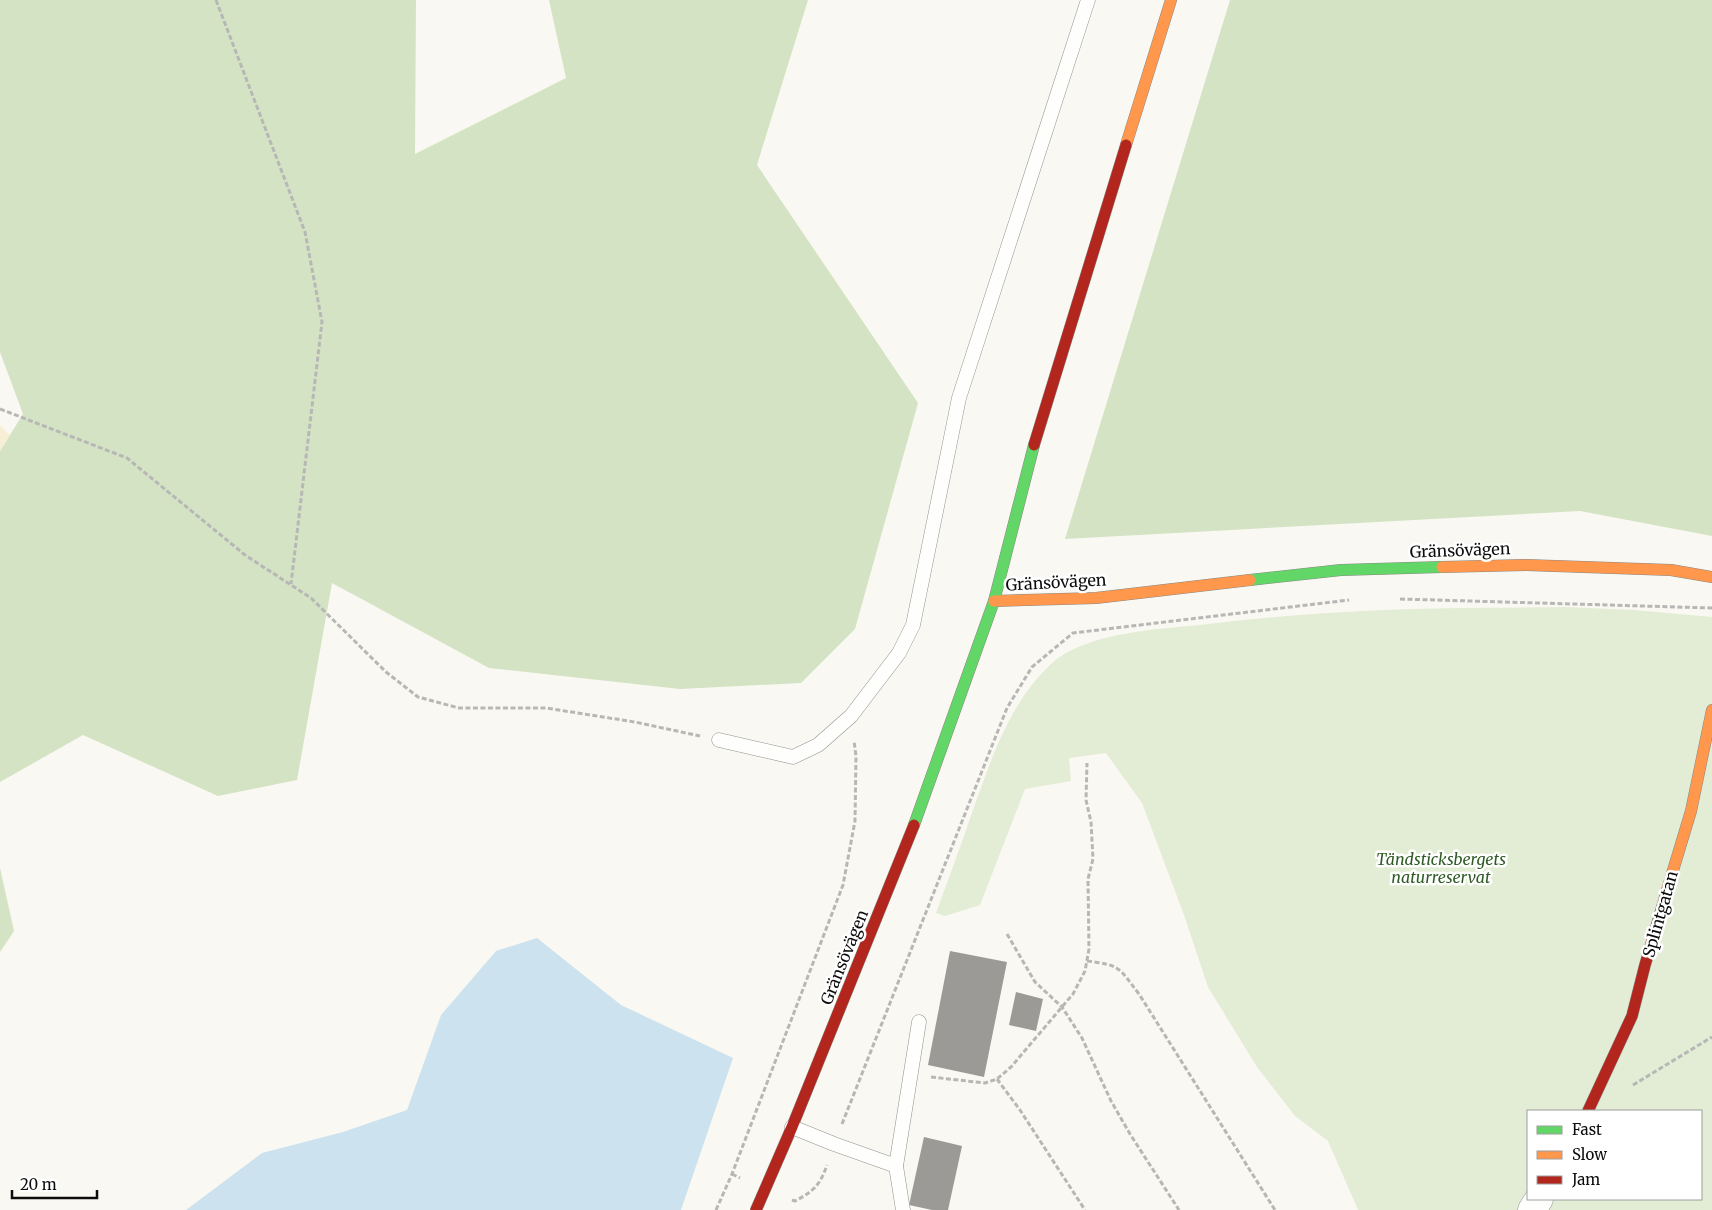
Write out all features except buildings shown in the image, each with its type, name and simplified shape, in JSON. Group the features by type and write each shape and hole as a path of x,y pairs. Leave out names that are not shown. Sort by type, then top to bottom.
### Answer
{"street":[{"path":"994,601 1036,437 1170,0"},
{"name":"Gränsövägen","path":"756,1210 792,1128 905,850 994,601 1096,598 1340,570 1526,565 1671,570 1712,576"},
{"name":"Splintgatan","path":"1588,1110 1632,1016 1645,965 1691,811 1712,710"}],"lane":[{"path":"719,740 793,758 818,745 851,716 899,653 914,624 959,398 1088,0"},
{"path":"903,1210 896,1166 919,1022"},
{"path":"792,1128 896,1166"}],"path":[{"path":"216,0 305,232 322,322 291,584"},
{"path":"0,409 127,458 245,555 311,598 386,672 418,697 459,708 556,710 635,722 719,740"},
{"path":"732,1174 765,1191 795,1201 812,1192 822,1179 834,1144 1007,708 1032,667 1073,633 1358,599"},
{"path":"1398,599 1712,608"},
{"path":"716,1210 732,1174 843,885 855,821 856,756 851,716"},
{"path":"911,1074 985,1083 997,1080 1011,1067 1073,994 1085,971 1089,949 1088,879 1093,859 1091,822 1086,800 1087,763"},
{"path":"1007,934 1035,982 1062,1007 1082,1038 1116,1109 1179,1210"},
{"path":"1087,962 1110,964 1120,970 1139,994 1275,1210"},
{"path":"1626,1089 1712,1037"},
{"path":"997,1080 1020,1110 1085,1210"}],"green space":[{"path":"0,0 416,0 415,154 566,78 549,0 808,0 757,165 918,403 855,629 801,683 680,689 489,668 332,583 297,780 218,796 83,735 0,782 0,451 23,414 0,352"},
{"path":"1230,0 1712,0 1712,536 1580,511 1065,539"},
{"name":"Tändsticksbergets naturreservat","path":"1565,607 1634,610 1712,617 1712,1210 1358,1210 1328,1141 1295,1116 1257,1067 1208,987 1184,915 1142,803 1106,753 1069,758 1071,781 1025,789 980,905 945,916 936,913 988,768 1004,731 1013,713 1036,679 1051,664 1065,654 1082,645 1101,639 1163,628 1323,613 1439,608"},
{"path":"0,868 14,931 0,952"}],"sand":[{"path":"0,425 10,435 0,451"}],"water":[{"path":"537,938 621,1005 733,1058 681,1210 186,1210 262,1153 343,1132 407,1110 441,1015 496,951"}],"traffic: fast":[{"path":"914,825 994,601 1034,445"},
{"path":"1250,580 1341,570 1442,567"}],"traffic: slow":[{"path":"1126,145 1171,0"},
{"path":"1442,567 1526,565 1671,570 1712,577"},
{"path":"994,601 1096,598 1250,580"},
{"path":"1668,887 1691,811 1712,710"}],"traffic: jam":[{"path":"1034,445 1126,145"},
{"path":"756,1210 792,1127 914,825"},
{"path":"1588,1110 1632,1016 1668,887"}]}
